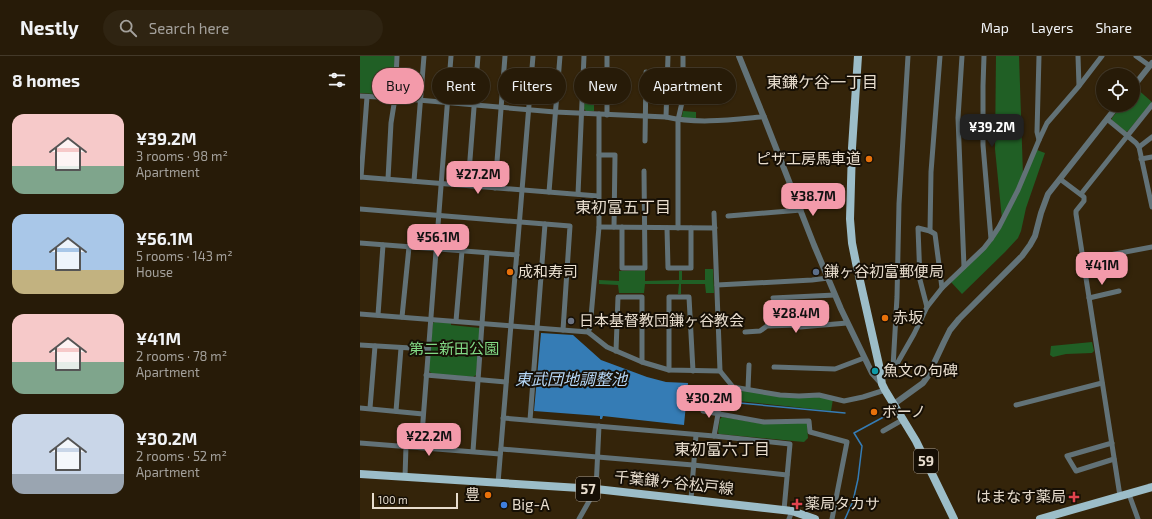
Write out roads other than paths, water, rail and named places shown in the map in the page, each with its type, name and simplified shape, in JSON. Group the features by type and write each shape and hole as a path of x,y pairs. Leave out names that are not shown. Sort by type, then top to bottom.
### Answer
{"main road":[{"name":"59","path":"858,56 852,148 850,219 852,243 856,263 883,385 916,441 954,519"},
{"name":"千葉鎌ヶ谷松戸線","path":"360,474 596,489 691,499 788,513 815,519"},
{"path":"1040,519 1152,487"}],"street":[{"path":"396,68 397,56"},
{"path":"423,68 424,56"},
{"path":"450,68 451,56"},
{"path":"468,185 478,56"},
{"path":"495,188 505,56"},
{"path":"498,483 533,56"},
{"path":"550,192 560,56"},
{"path":"578,194 584,56"},
{"path":"607,56 607,115"},
{"path":"666,117 668,56"},
{"path":"678,228 678,120 683,98 683,56"},
{"path":"739,56 847,323 872,373 883,385"},
{"path":"893,367 897,297 899,204 908,56"},
{"path":"930,230 931,172 940,56"},
{"path":"962,56 958,118 964,268"},
{"path":"984,56 983,145 991,239"},
{"path":"1039,56 1037,132 1039,140"},
{"path":"1078,56 1079,86"},
{"path":"714,213 720,371 733,387 780,395 819,395 844,401 863,398 883,385 914,334 927,307 942,288 984,248 991,239 999,227 1018,190 1047,123 1079,86 1102,56"},
{"path":"1136,56 1151,65 1140,78"},
{"path":"360,96 372,97"},
{"path":"367,97 360,177 598,196"},
{"path":"388,179 391,123 394,104"},
{"path":"414,181 420,104"},
{"path":"421,447 448,104"},
{"path":"465,104 581,114 666,117 678,120 700,122 764,116"},
{"path":"645,104 645,141"},
{"path":"1081,194 1152,105"},
{"path":"894,404 923,383 928,376 950,330 958,319 1022,256 1036,236 1041,213 1048,194 1112,112"},
{"path":"588,332 590,328 598,227 599,114"},
{"path":"1107,119 1136,143 1139,148 1149,180 1152,207"},
{"path":"1139,148 1152,137"},
{"path":"598,155 615,155 614,227"},
{"path":"1141,158 1152,157"},
{"path":"622,227 622,268 645,268 646,227 644,171"},
{"path":"1060,178 1084,197 1084,201 1076,214 1120,496"},
{"path":"360,209 439,214 570,226 564,330"},
{"path":"728,216 801,210"},
{"path":"530,420 546,224"},
{"path":"598,227 715,228"},
{"path":"667,228 668,268 681,269 691,268 691,228"},
{"path":"927,307 920,280 918,228 930,230 935,234 942,288"},
{"path":"360,243 517,255"},
{"path":"378,315 383,245"},
{"path":"402,317 409,247"},
{"path":"1082,260 1152,247"},
{"path":"456,321 462,251"},
{"path":"473,451 487,253"},
{"path":"717,285 828,278"},
{"path":"1089,298 1119,291"},
{"path":"773,298 835,295"},
{"path":"616,351 618,297 642,297 642,362"},
{"path":"669,370 669,297 689,297 693,371"},
{"path":"360,314 588,332 616,351 642,362 669,370 720,371"},
{"path":"745,332 760,331 768,326 797,325 800,327 847,323"},
{"path":"360,345 428,350"},
{"path":"370,408 374,346"},
{"path":"396,411 401,348"},
{"path":"774,367 835,369 864,358"},
{"path":"748,389 749,365"},
{"path":"426,375 506,382"},
{"path":"1016,405 1102,383"},
{"path":"714,436 718,414 718,404"},
{"path":"360,408 423,414"},
{"path":"703,411 764,422 809,421 810,432 847,442 832,519"},
{"path":"504,418 790,444 787,475 788,513"},
{"path":"883,431 904,419"},
{"path":"579,519 596,489 600,426"},
{"path":"691,499 696,435"},
{"path":"1112,442 1067,456 1076,471 1114,459"},
{"path":"360,443 473,451 570,454 598,458 693,465 787,475"},
{"path":"405,477 406,446"},
{"path":"1130,497 1138,519"}],"water":[{"name":"東武団地調整池","path":"541,333 573,335 601,360 647,377 666,382 688,383 684,425 603,416 602,419 600,419 600,416 534,411"}],"waterway":[{"path":"718,401 845,413"},
{"path":"845,519 853,501 858,479 862,446 854,433 891,413"}],"place":[{"name":"ピザ工房馬車道","path":"869,159"},
{"name":"成和寿司","path":"510,272"},
{"name":"鎌ヶ谷初富郵便局","path":"816,272"},
{"name":"赤坂","path":"885,318"},
{"name":"日本基督教団鎌ヶ谷教会","path":"571,321"},
{"name":"魚文の句碑","path":"875,371"},
{"name":"ボーノ","path":"874,412"},
{"name":"豊","path":"488,495"},
{"name":"はまなす薬局","path":"1074,497"},
{"name":"薬局タカサ","path":"797,504"},
{"name":"Big-A","path":"504,505"}],"district":[{"name":"東鎌ケ谷一丁目","path":"822,82"},
{"name":"東初富五丁目","path":"623,207"},
{"name":"東初富六丁目","path":"722,449"}],"park label":[{"name":"第二新田公園","path":"454,349"}]}
